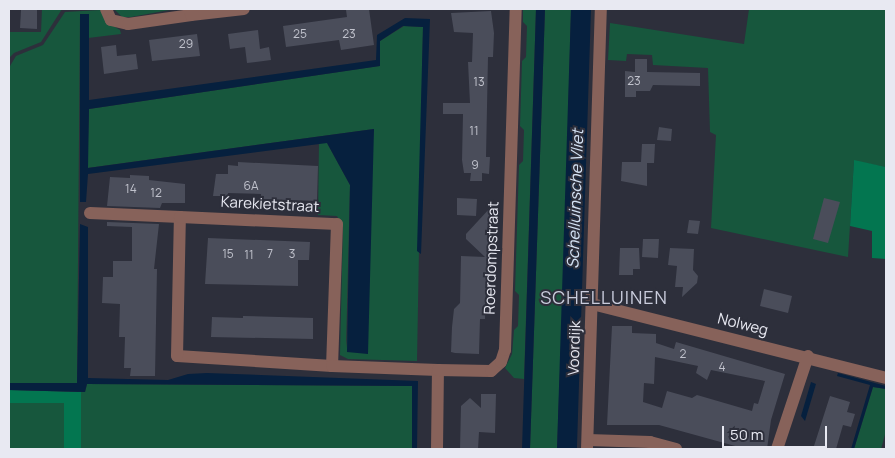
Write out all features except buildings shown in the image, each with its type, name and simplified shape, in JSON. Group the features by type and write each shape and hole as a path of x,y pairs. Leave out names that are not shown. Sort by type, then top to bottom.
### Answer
{"street":[{"path":"106,9 111,20 128,24 190,12 244,9"},
{"name":"Roerdompstraat","path":"438,370 491,371 501,362 505,350 516,9"},
{"name":"Voordijk","path":"587,444 601,9"},
{"name":"Karekietstraat","path":"90,213 337,224 332,366"},
{"path":"180,216 177,356 332,366 438,370 436,449"},
{"name":"Nolweg","path":"592,304 808,356 886,378"},
{"path":"777,449 808,356"},
{"path":"587,444 650,442 676,449"}],"green space":[{"path":"42,9 62,9 41,42 14,53 9,58 9,32 41,32"},
{"path":"114,9 175,9 122,17"},
{"path":"523,9 536,9 524,379 514,378 505,368 512,354 514,330 518,326 519,295 515,291 519,165 523,161 524,130 520,126 522,61 526,57 527,26 523,22"},
{"path":"545,9 571,9 565,242 557,449 530,449"},
{"path":"749,9 886,9 886,167 854,161 848,257 711,228 716,135 710,132 708,68 653,65 652,55 627,54 626,61 608,60 610,23 744,44"},
{"path":"101,10 108,23 120,30 121,34 88,38 89,14 80,14 77,383 9,383 10,66 16,56 43,45 65,12"},
{"path":"404,26 423,27 417,361 348,359 340,355 343,227 337,216 318,215 319,142 327,143 350,185 346,348 374,129 87,168 89,109 379,66 380,41"},
{"path":"854,160 886,167 886,259 872,258 872,231 850,226"},
{"path":"87,384 412,386 412,449 81,449 81,392 85,392"},
{"path":"873,387 886,389 886,431 881,449 854,449"},
{"path":"9,390 81,392 81,449 64,449 64,403 9,403"},
{"path":"9,403 64,403 64,449 9,449"}],"water":[{"path":"536,9 545,9 530,449 522,449"},
{"name":"Schelluinsche Vliet","path":"571,9 591,9 577,449 557,449"},
{"path":"80,14 89,14 89,100 376,60 377,35 405,18 430,19 421,254 417,251 423,27 403,26 380,41 380,66 89,109 88,168 374,129 368,354 347,352 350,185 327,143 88,174 86,202 80,202"},
{"path":"80,224 88,227 88,378 168,380 188,374 207,373 418,381 417,449 412,449 412,386 87,384 85,392 9,390 9,383 77,383"},
{"path":"838,373 886,386 886,389 873,387 854,449 851,449 870,385 837,376"},
{"path":"811,382 816,384 805,421 801,416"}],"district":[{"name":"SCHELLUINEN","path":"604,297"}]}
